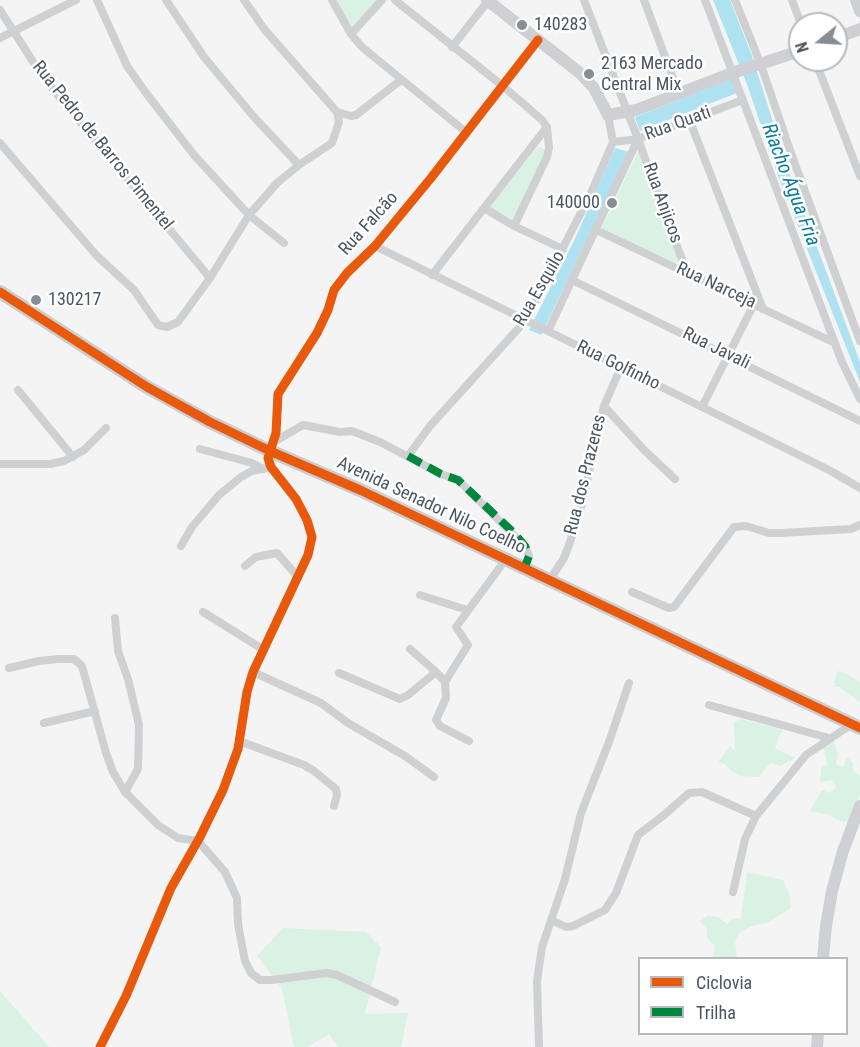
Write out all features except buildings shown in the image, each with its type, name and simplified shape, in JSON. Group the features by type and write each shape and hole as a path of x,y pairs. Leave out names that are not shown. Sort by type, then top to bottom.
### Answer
{"main road":[{"name":"Avenida Senador Nilo Coelho","path":"0,292 147,387 210,422 271,447 856,726"}],"street":[{"path":"0,38 76,0"},
{"path":"97,0 127,66 194,154 249,215 284,243"},
{"path":"166,0 177,20 209,64 299,165"},
{"path":"0,143 97,256 134,290 158,325 172,326 182,318 210,278 249,215 277,183 332,143 339,122 337,112 265,30 244,0"},
{"path":"333,0 351,34 362,47 467,134"},
{"path":"351,34 382,0"},
{"path":"395,0 504,87 547,127 549,148 547,157 514,226"},
{"name":"Rua Anjicos","path":"584,0 687,273"},
{"path":"644,0 679,94"},
{"path":"705,0 835,344 860,399"},
{"path":"735,0 860,341"},
{"path":"452,47 487,1 580,73 594,88 608,115 613,142"},
{"name":"Rua Pedro de Barros Pimentel","path":"0,10 55,92 210,278"},
{"name":"Rua Falcão","path":"267,468 277,425 278,394 316,333 328,310 334,290 347,273 375,246 467,134 538,40"},
{"name":"Rua Quati","path":"608,115 627,113 788,55"},
{"path":"820,72 860,176"},
{"path":"337,112 356,115 401,80"},
{"name":"Rua Quati","path":"613,142 638,139 742,96"},
{"path":"689,119 763,309"},
{"path":"432,275 547,127"},
{"name":"Rua Esquilo","path":"547,331 638,139"},
{"name":"Rua Esquilo","path":"408,456 430,426 527,321 591,194 613,142"},
{"path":"484,208 514,226 563,249"},
{"name":"Rua Narceja","path":"596,230 835,344"},
{"name":"Rua Golfinho","path":"375,246 829,470 860,488"},
{"name":"Rua Javali","path":"572,280 860,421"},
{"path":"702,407 754,304"},
{"name":"Rua dos Prazeres","path":"549,581 564,558 581,508 604,406 621,367"},
{"path":"18,390 73,457"},
{"path":"604,406 644,450 675,479"},
{"path":"271,447 301,426 306,425 333,432 352,431 408,456 441,474 458,480 513,532 525,546 529,556 524,568"},
{"path":"0,464 50,464 73,457 84,450 106,428"},
{"path":"100,1047 126,996 171,888 198,841 226,783 239,741 247,692 253,672 308,555 311,531 296,499 267,468 200,449"},
{"path":"181,546 192,527 219,495 241,477 252,471 267,468"},
{"path":"632,592 669,608 674,607 734,527 746,526 770,533 781,533 850,529 860,525"},
{"path":"245,566 256,557 277,553 298,577"},
{"path":"469,741 436,722 446,698 445,682 468,645 456,627 506,559"},
{"path":"420,594 467,610"},
{"path":"203,612 264,650"},
{"path":"115,618 118,651 128,679 139,724 138,770 125,792"},
{"path":"410,649 445,682"},
{"path":"9,668 39,661 74,659 82,666 113,772 125,792 158,825 178,838 198,841 225,872 237,898 238,924 245,961 251,974 260,980 270,980 327,973 337,975 395,1002"},
{"path":"253,672 321,703 348,723 405,756 435,777"},
{"path":"339,672 400,699 436,672"},
{"path":"539,1047 537,1000 539,961 550,920 565,879 581,813 607,749 629,683"},
{"path":"709,705 829,738"},
{"path":"44,723 95,711"},
{"path":"733,892 745,839 756,816 806,755 829,738 856,726"},
{"path":"239,741 304,765 314,771 336,789 337,797 334,806"},
{"path":"550,920 560,925 573,926 605,910 616,893 635,839 689,793 702,792 756,816"},
{"path":"824,957 825,926 832,891 843,851 860,806"}],"green space":[{"path":"337,0 377,0 351,27"},
{"path":"539,146 545,150 542,164 513,219 488,208"},
{"path":"639,149 683,266 601,230"},
{"path":"838,671 860,682 860,702 839,687 835,687 834,681"},
{"path":"741,719 783,730 775,748 795,758 780,766 770,763 759,777 741,776 731,771 725,764 718,762 730,746 735,751 734,722"},
{"path":"834,741 838,754 836,764 843,767 847,757 853,763 853,770 860,776 860,793 848,822 810,811 822,790 830,793 836,787 833,780 820,782 821,768 827,764 823,746"},
{"path":"747,872 783,880 790,896 791,908 767,923 752,926 739,933 735,942 737,957 713,957 715,946 707,938 707,929 700,921 707,916 718,917 727,924 734,918 741,919"},
{"path":"283,928 366,932 381,947 365,1014 408,1013 401,1047 338,1047 329,1034 307,1047 294,1047 282,989 257,956"},
{"path":"0,991 49,1047 0,1047"}],"water":[{"name":"Riacho Água Fria","path":"713,0 730,0 752,56 789,172 860,362 860,382 778,176 748,87"},
{"path":"732,79 737,93 640,131 635,117"},
{"path":"615,148 629,152 541,335 529,330 574,241"}],"marked path":[{"path":"408,456 441,474 458,480 513,532 525,546 529,556 524,569"}],"cycle path":[{"path":"100,1047 126,996 171,888 223,790 238,749 247,692 253,672 308,555 312,537 307,520 296,499 271,467 268,458 276,433 278,394 317,333 334,290 347,273 375,246 431,178 538,40"},
{"path":"0,292 147,387 210,422 360,490 860,728"}],"place":[{"name":"140283","path":"522,25"},
{"name":"2163 Mercado Central Mix","path":"589,74"},
{"name":"140000","path":"612,203"},
{"name":"130217","path":"36,300"}]}
